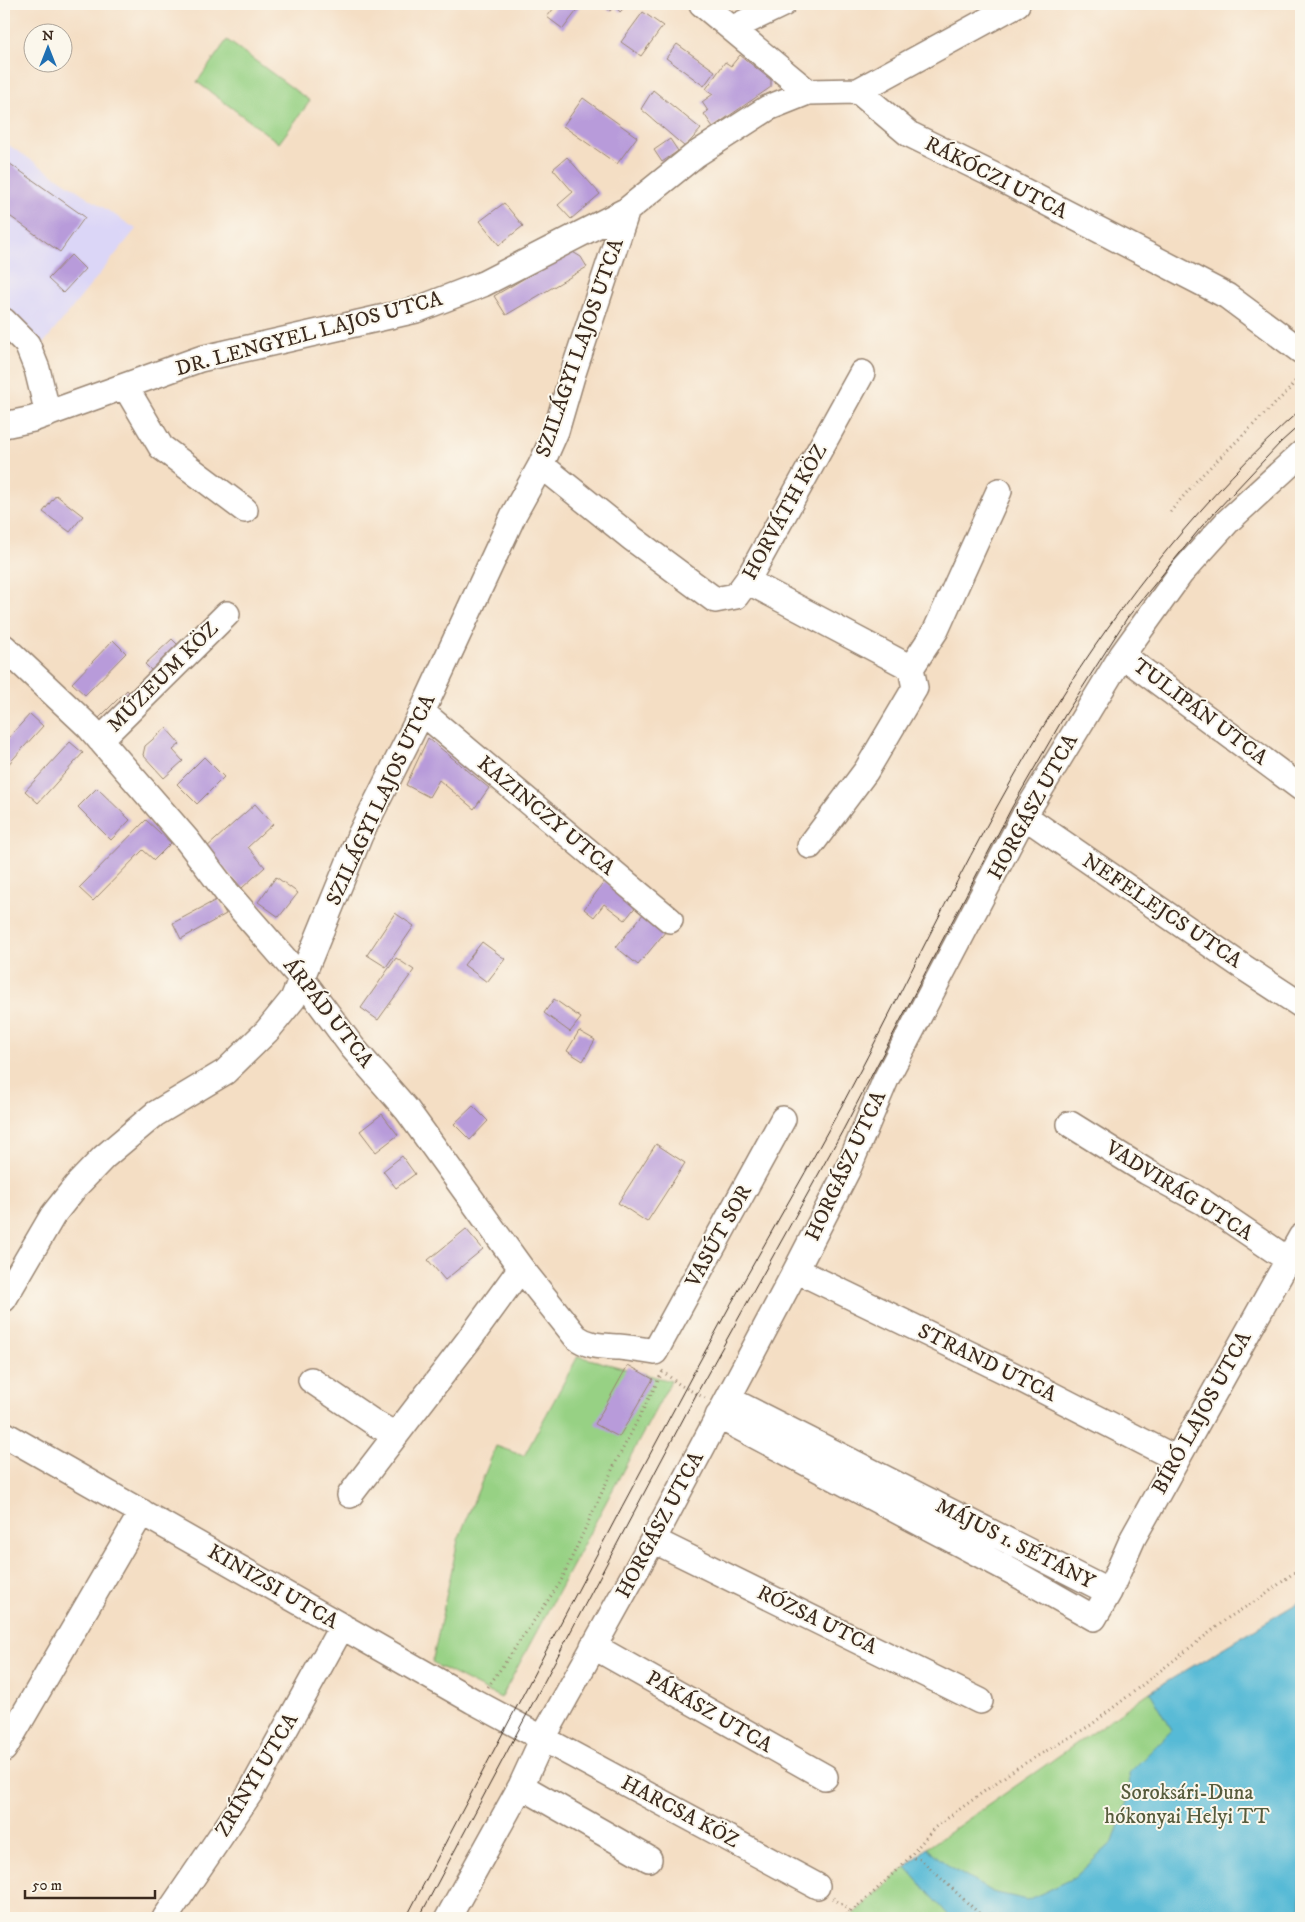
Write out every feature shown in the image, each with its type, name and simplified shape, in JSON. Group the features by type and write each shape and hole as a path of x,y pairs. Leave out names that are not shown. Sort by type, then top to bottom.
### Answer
{"street":[{"path":"702,4 808,92 858,91 1017,4"},
{"path":"733,28 783,4"},
{"name":"RÁKÓCZI UTCA","path":"858,91 909,134 997,177 1227,296 1301,351"},
{"name":"DR. LENGYEL LAJOS UTCA","path":"4,425 48,414 200,359 416,310 483,284 627,210 695,154 768,108 808,92"},
{"name":"SZILÁGYI LAJOS UTCA","path":"4,1299 48,1222 76,1186 104,1157 155,1114 225,1072 280,1018 293,999 360,835 422,712 514,514 541,465 556,431 627,210"},
{"path":"577,236 612,255"},
{"path":"4,321 28,344 37,369 48,414"},
{"name":"HORVÁTH KÖZ","path":"541,465 633,539 715,600 736,596 747,581 862,373"},
{"path":"125,386 161,447 245,510"},
{"name":"HORGÁSZ UTCA","path":"448,1918 521,1786 543,1738 653,1540 719,1405 796,1270 847,1171 886,1079 1024,816 1122,655 1181,573 1228,521 1301,454"},
{"path":"810,846 866,771 915,688 911,668 936,630 999,491"},
{"path":"747,581 911,668"},
{"name":"MÚZEUM KÖZ","path":"100,740 226,614"},
{"name":"ÁRPÁD UTCA","path":"4,647 89,727 187,840 228,894 302,979 353,1048 407,1110 521,1268 576,1337 584,1343 597,1346 620,1347 659,1362"},
{"name":"TULIPÁN UTCA","path":"1122,655 1301,788"},
{"name":"KAZINCZY UTCA","path":"422,712 670,920"},
{"name":"NEFELEJCS UTCA","path":"1024,816 1301,1005"},
{"name":"VASÚT SOR","path":"659,1362 783,1119"},
{"name":"VADVIRÁG UTCA","path":"1070,1124 1147,1172 1202,1202 1288,1259"},
{"name":"BÍRÓ LAJOS UTCA","path":"1109,1592 1133,1538 1301,1237"},
{"path":"350,1495 521,1268"},
{"name":"STRAND UTCA","path":"796,1270 1009,1373 1177,1458"},
{"path":"311,1380 376,1424 396,1435"},
{"name":"MÁJUS 1. SÉTÁNY","path":"719,1405 1094,1618 1109,1592"},
{"name":"KINIZSI UTCA","path":"4,1434 479,1704 543,1738"},
{"path":"4,1749 142,1512"},
{"name":"RÓZSA UTCA","path":"653,1540 980,1701"},
{"name":"ZRÍNYI UTCA","path":"165,1918 250,1793 342,1626"},
{"name":"PÁKÁSZ UTCA","path":"593,1646 825,1778"},
{"name":"HARCSA KÖZ","path":"543,1738 817,1886"},
{"path":"521,1786 649,1859"}],"path":[{"path":"1170,512 1199,478 1288,391 1301,373"},
{"path":"479,1704 490,1683 560,1583 615,1464 659,1362"},
{"path":"680,1385 719,1405"},
{"path":"843,1918 872,1894 906,1861 934,1828 1015,1769 1091,1725 1228,1618 1265,1595 1301,1568"},
{"path":"909,1857 920,1859 984,1918"},
{"path":"1002,1918 1006,1914"}],"shaded area":[{"path":"4,142 136,229 43,344 4,308"}],"green space":[{"path":"227,40 310,101 279,143 197,82"},
{"path":"578,1356 671,1381 501,1698 432,1663 458,1540 496,1446 524,1456"},
{"name":"Soroksári-Duna hókonyai Helyi TT","path":"1301,1601 1301,1918 849,1918 927,1848 1150,1692"}],"water":[{"name":"Soroksári-Duna hókonyai Helyi TT","path":"1301,1601 1300,1918 951,1918 906,1867 927,1848 951,1868 992,1892 1028,1900 1074,1878 1113,1842 1130,1793 1129,1773 1172,1730 1150,1692"}],"building":[{"path":"557,4 582,4 563,29 547,17"},
{"path":"602,4 628,4 620,12 615,6 610,11"},
{"path":"643,12 663,26 641,56 621,42"},
{"path":"677,44 715,71 704,86 666,58"},
{"path":"740,55 771,80 771,87 713,127 704,114 708,111 702,102 713,94 706,89 725,62 731,66"},
{"path":"653,90 701,129 685,147 641,109"},
{"path":"583,98 637,137 617,164 563,126"},
{"path":"670,139 678,151 662,162 654,150"},
{"path":"567,157 600,194 571,219 558,205 573,192 553,169"},
{"path":"6,161 85,217 60,252 4,212 4,165"},
{"path":"504,203 523,226 499,245 480,221"},
{"path":"571,251 581,257 587,267 506,315 494,296"},
{"path":"71,255 85,269 63,293 48,279"},
{"path":"56,495 83,516 70,532 43,512"},
{"path":"172,639 187,654 160,679 145,664"},
{"path":"113,640 126,653 85,695 72,683"},
{"path":"127,690 137,700 109,730 98,719"},
{"path":"30,714 43,726 4,769 4,743"},
{"path":"166,728 180,744 173,750 183,761 164,778 143,755 145,746"},
{"path":"428,738 489,788 474,809 439,780 429,797 406,785"},
{"path":"70,742 83,753 38,803 25,791"},
{"path":"204,757 224,777 197,804 177,784"},
{"path":"97,788 130,820 111,840 78,807"},
{"path":"255,804 273,824 248,847 265,867 242,888 206,848"},
{"path":"146,820 171,843 154,860 143,850 93,901 79,888"},
{"path":"276,877 298,893 279,917 258,902"},
{"path":"605,881 637,905 625,920 604,904 594,917 584,909"},
{"path":"218,899 226,914 181,939 173,923"},
{"path":"395,913 414,926 386,967 367,955"},
{"path":"644,913 666,931 638,965 616,947"},
{"path":"482,942 505,959 487,982 464,965"},
{"path":"396,958 414,970 378,1020 361,1008"},
{"path":"554,999 581,1018 570,1032 544,1013"},
{"path":"579,1031 595,1040 583,1061 567,1051"},
{"path":"473,1106 488,1121 470,1140 454,1124"},
{"path":"382,1114 398,1135 376,1152 360,1131"},
{"path":"656,1144 685,1163 647,1222 618,1203"},
{"path":"402,1156 415,1174 396,1188 383,1171"},
{"path":"466,1229 483,1249 445,1280 428,1260"},
{"path":"628,1365 653,1379 619,1437 595,1424"}],"tram line":[{"path":"406,1918 658,1438 841,1107 997,806 1025,757 1080,668 1167,550 1232,476 1301,409"},
{"path":"419,1918 697,1393 843,1130 1012,807 1065,715 1127,618 1202,526 1281,442 1301,424"}]}
